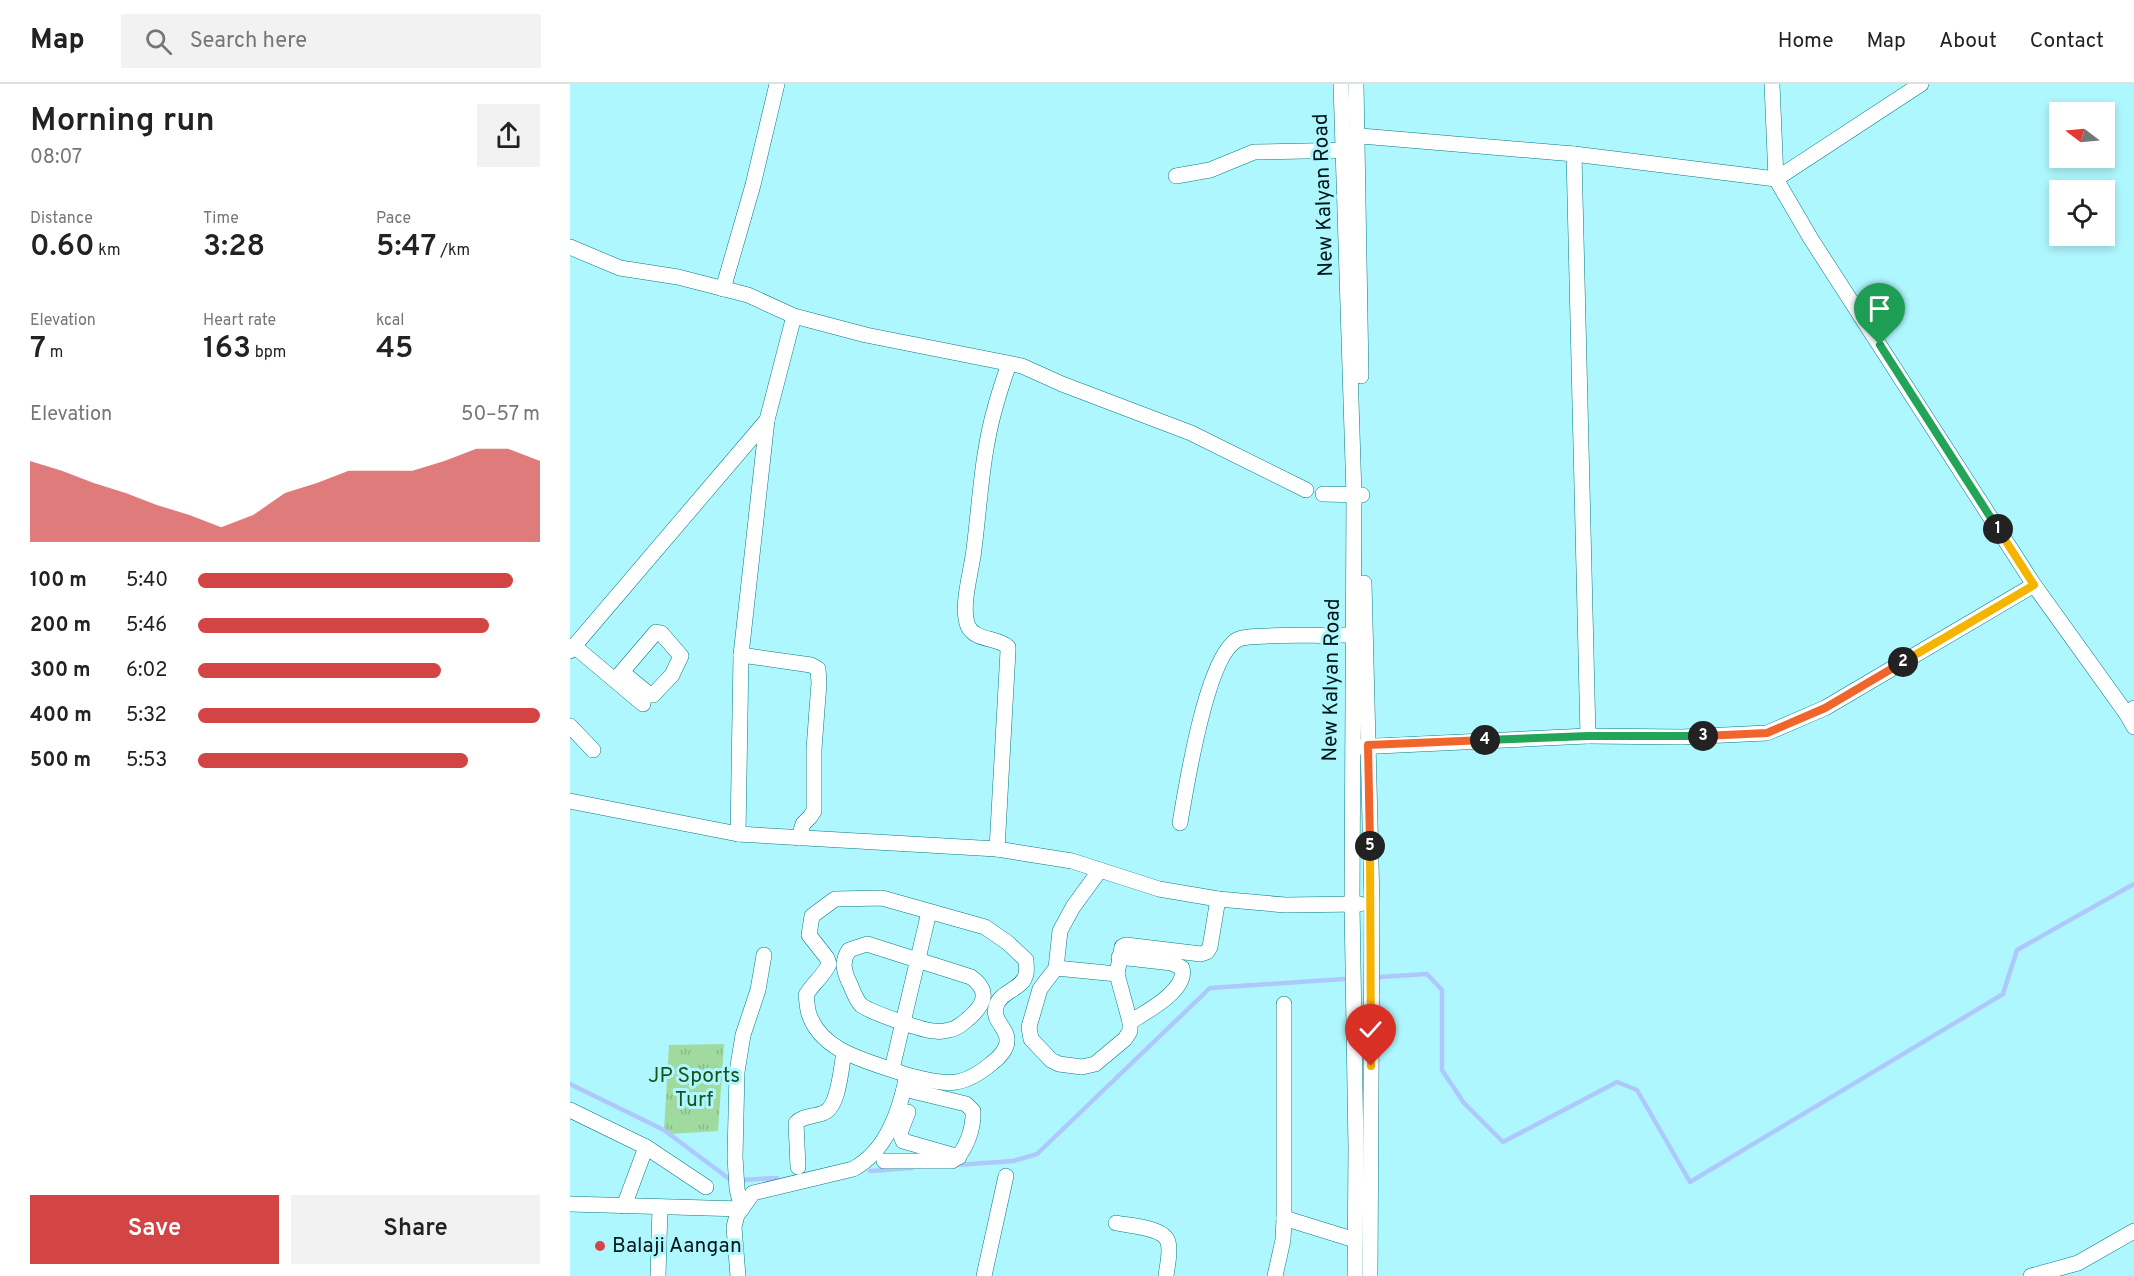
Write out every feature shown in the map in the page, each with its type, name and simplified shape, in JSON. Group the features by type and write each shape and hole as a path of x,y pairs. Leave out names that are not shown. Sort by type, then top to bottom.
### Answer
{"street":[{"path":"723,289 753,185 777,84"},
{"name":"New Kalyan Road","path":"1341,84 1350,143"},
{"path":"1353,261 1350,143 1356,84"},
{"path":"1772,84 1776,179 1811,238 2034,585 2130,711 2134,727"},
{"path":"1176,176 1210,170 1254,152 1350,143 1574,154 1776,179 1921,84"},
{"path":"1574,154 1588,736"},
{"path":"570,247 620,268 678,277 748,295 794,316 866,335 1022,366 1062,384 1191,433 1306,490"},
{"name":"New Kalyan Road","path":"1353,261 1360,293 1358,495"},
{"name":"New Kalyan Road","path":"1353,261 1359,634 1368,745 1372,903 1363,1149 1355,1240 1355,1276"},
{"path":"738,834 741,655 767,420 794,316"},
{"path":"997,849 1008,647 1002,642 973,632 968,625 966,603 982,476 994,409 1009,364"},
{"path":"643,704 619,676 572,648 767,420"},
{"path":"1323,495 1358,495"},
{"path":"1351,747 1588,736 1682,737 1767,733 1825,708 2034,585"},
{"path":"1180,823 1198,730 1214,675 1229,645 1240,638 1290,634 1359,634"},
{"name":"New Kalyan Road","path":"1359,634 1351,747 1352,904 1370,1276"},
{"path":"741,655 811,665 818,669 819,683 813,749 814,810 803,824 799,838"},
{"path":"570,726 593,750"},
{"path":"570,801 738,834 997,849 1060,859 1159,889 1218,899 1285,905 1372,903"},
{"path":"1100,870 1073,907 1060,931 1056,968 1040,988 1029,1027 1031,1039 1059,1064 1082,1066 1095,1064 1125,1039 1130,1031 1131,1022 1117,974 1122,946 1201,954 1207,952 1210,947 1218,899"},
{"path":"882,898 929,912 986,927 1026,960 1026,975 1020,984 952,1030 934,1032 869,1010 859,1003 836,965 827,958 809,935 812,916 835,899 882,898"},
{"path":"892,1069 929,912"},
{"path":"885,1161 952,1161 963,1151 974,1119 973,1111 970,1106 908,1085 892,1069 844,1052 831,1044 817,1028 809,1015 806,995 812,984 836,965 849,950 867,944 971,977 979,983 1006,1034 1007,1042 1000,1057 976,1076 963,1082 908,1085"},
{"path":"742,1209 735,1169 737,1072 743,1035 758,990 764,955"},
{"path":"1119,957 1172,963 1182,968 1184,973 1181,981 1166,999 1131,1022"},
{"path":"1056,968 1117,974"},
{"path":"1275,1276 1283,1240 1284,1218 1284,1004"},
{"path":"798,1167 796,1123 800,1119 826,1113 835,1103 844,1052"},
{"path":"908,1085 900,1133 903,1141 959,1157"},
{"path":"738,1276 734,1227 737,1215 753,1192 853,1169 860,1165 884,1141 908,1085"},
{"path":"570,1110 646,1147 706,1187"},
{"path":"624,1206 646,1147"},
{"path":"984,1276 1006,1176"},
{"path":"570,1204 742,1209"},
{"path":"658,1276 660,1207"},
{"path":"1284,1218 1355,1240"},
{"path":"1116,1223 1156,1230 1164,1235 1169,1246 1166,1276"},
{"path":"2031,1276 2078,1263 2134,1232"},
{"path":"2066,1276 2078,1263"}],"green space":[{"name":"JP Sports Turf","path":"724,1044 718,1131 668,1134 668,1131 664,1130 669,1045"}],"waterway":[{"path":"1380,977 1427,974 1442,990 1442,1070 1464,1103 1503,1142 1617,1082 1637,1090 1690,1182 2003,994 2017,950 2134,884"},
{"path":"956,1165 1013,1161 1037,1154 1210,988 1344,979"},
{"path":"570,1084 664,1130 732,1181"},
{"path":"870,1171 912,1168"},
{"path":"741,1180 777,1178"}],"place":[{"name":"Balaji Aangan","path":"600,1246"}],"route":[{"path":"1371,1066 1372,903 1368,745 1588,736 1682,737 1767,733 1825,708 2034,585 1880,345"}]}
